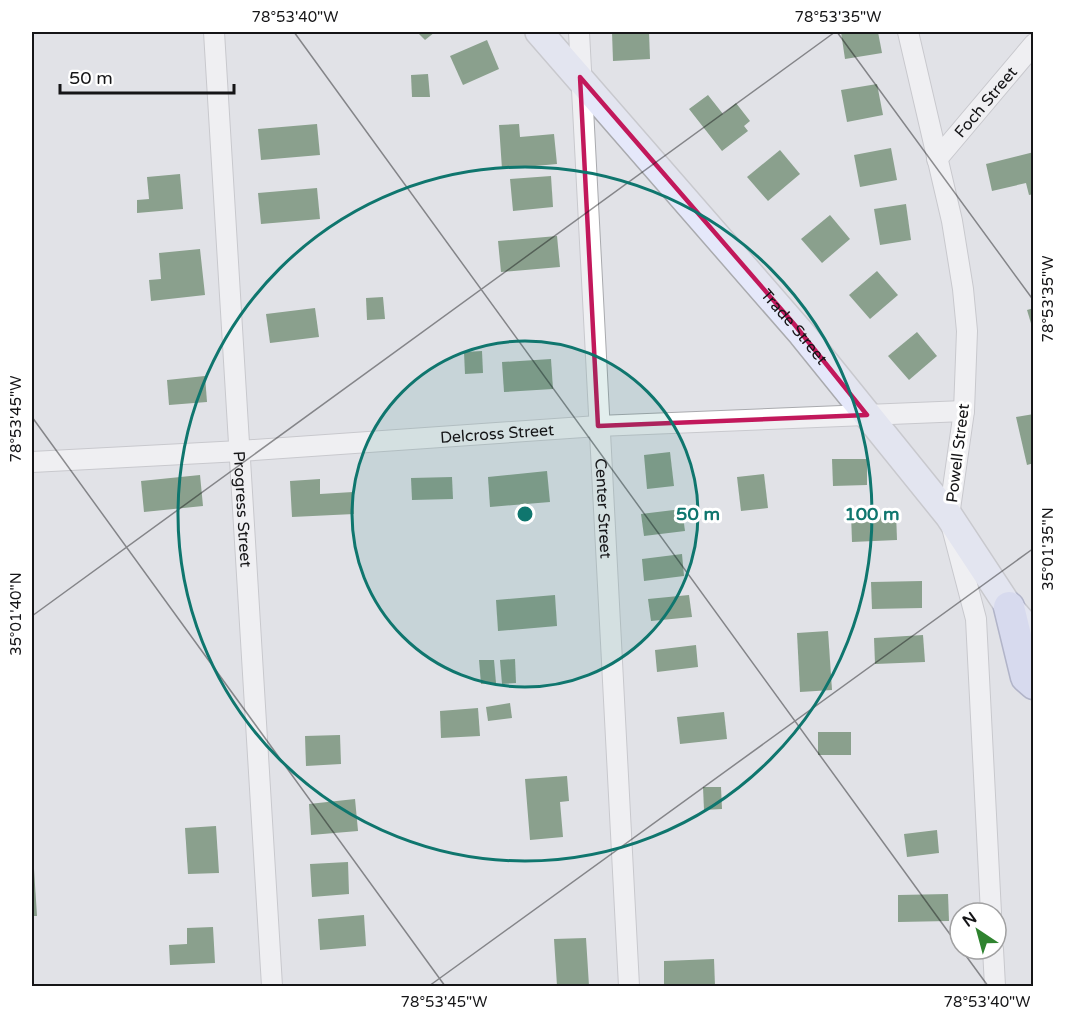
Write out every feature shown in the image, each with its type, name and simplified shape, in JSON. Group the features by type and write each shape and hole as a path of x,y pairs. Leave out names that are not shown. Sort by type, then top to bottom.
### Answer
{"main road":[{"path":"1021,612 1031,688"}],"street":[{"name":"Progress Street","path":"214,32 272,987"},
{"name":"Trade Street","path":"539,32 794,324 949,516 1021,612 1034,636"},
{"name":"Center Street","path":"579,32 579,77 628,987"},
{"name":"Powell Street","path":"908,32 952,221 967,331 964,411 949,516 976,619 990,901"},
{"name":"Foch Street","path":"937,159 1034,44"},
{"name":"Delcross Street","path":"32,462 240,451 598,426 964,411"},
{"path":"994,961 995,987"}],"highlighted area":[{"path":"580,77 794,324 867,415 598,426"}],"building":[{"path":"417,32 435,32 425,40"},
{"path":"612,32 649,32 650,59 613,61"},
{"path":"841,32 878,32 882,53 845,59"},
{"path":"487,40 499,69 463,85 450,56"},
{"path":"428,74 430,97 412,97 411,75"},
{"path":"877,84 883,115 847,122 841,90"},
{"path":"708,95 723,114 736,103 750,121 744,126 748,131 722,151 689,109"},
{"path":"317,124 320,155 261,160 258,129"},
{"path":"519,124 520,137 554,134 557,164 502,169 499,125"},
{"path":"891,148 897,180 860,187 854,155"},
{"path":"780,150 800,174 768,201 747,177"},
{"path":"1034,152 1034,194 1029,195 1026,183 992,191 986,164"},
{"path":"180,174 183,209 137,213 137,200 149,199 147,177"},
{"path":"551,176 553,207 513,211 510,179"},
{"path":"317,188 320,219 261,224 258,193"},
{"path":"906,204 911,240 880,245 874,209"},
{"path":"830,215 850,239 822,263 801,239"},
{"path":"557,236 560,267 501,272 498,241"},
{"path":"200,249 205,295 151,301 149,280 161,279 159,253"},
{"path":"877,271 898,295 870,319 849,295"},
{"path":"383,297 385,319 367,320 366,298"},
{"path":"315,308 319,337 270,343 266,314"},
{"path":"1034,308 1034,330 1033,330 1027,310"},
{"path":"917,332 937,356 909,380 888,356"},
{"path":"482,351 483,373 465,374 464,352"},
{"path":"551,359 553,389 504,392 502,362"},
{"path":"205,376 207,402 169,405 167,380"},
{"path":"1034,414 1034,463 1027,465 1016,417"},
{"path":"670,452 674,486 647,489 644,455"},
{"path":"832,459 867,459 867,485 833,486"},
{"path":"547,471 550,502 490,507 488,477"},
{"path":"764,474 768,508 741,511 737,477"},
{"path":"200,475 203,506 144,512 141,481"},
{"path":"452,477 453,499 412,500 411,478"},
{"path":"320,479 320,494 353,492 354,514 292,517 290,481"},
{"path":"682,509 685,531 644,536 641,514"},
{"path":"896,512 897,540 852,542 851,514"},
{"path":"682,554 684,576 644,581 642,559"},
{"path":"922,581 922,608 872,609 871,582"},
{"path":"555,595 557,626 498,631 496,600"},
{"path":"689,595 692,617 651,621 648,599"},
{"path":"828,631 832,690 800,692 797,633"},
{"path":"923,635 925,662 875,664 874,638"},
{"path":"696,645 698,667 657,672 655,650"},
{"path":"515,659 516,683 502,684 500,660"},
{"path":"479,660 494,660 496,683 481,684"},
{"path":"510,703 512,718 488,721 486,707"},
{"path":"478,708 480,736 441,738 440,711"},
{"path":"724,712 727,739 680,744 677,717"},
{"path":"818,732 851,732 851,755 818,755"},
{"path":"340,735 341,764 306,766 305,736"},
{"path":"567,776 569,801 560,802 563,837 530,840 525,779"},
{"path":"703,787 721,787 722,809 704,810"},
{"path":"355,799 358,831 311,835 309,804"},
{"path":"216,826 219,873 188,874 185,828"},
{"path":"937,830 939,853 907,857 904,834"},
{"path":"348,862 349,894 312,897 310,864"},
{"path":"34,869 37,916 32,916 32,870"},
{"path":"948,894 948,921 898,922 898,895"},
{"path":"364,915 366,946 320,950 318,919"},
{"path":"213,927 215,963 170,965 169,945 187,944 187,928"},
{"path":"586,938 589,986 557,986 554,939"},
{"path":"714,959 715,986 664,986 664,961"}]}
